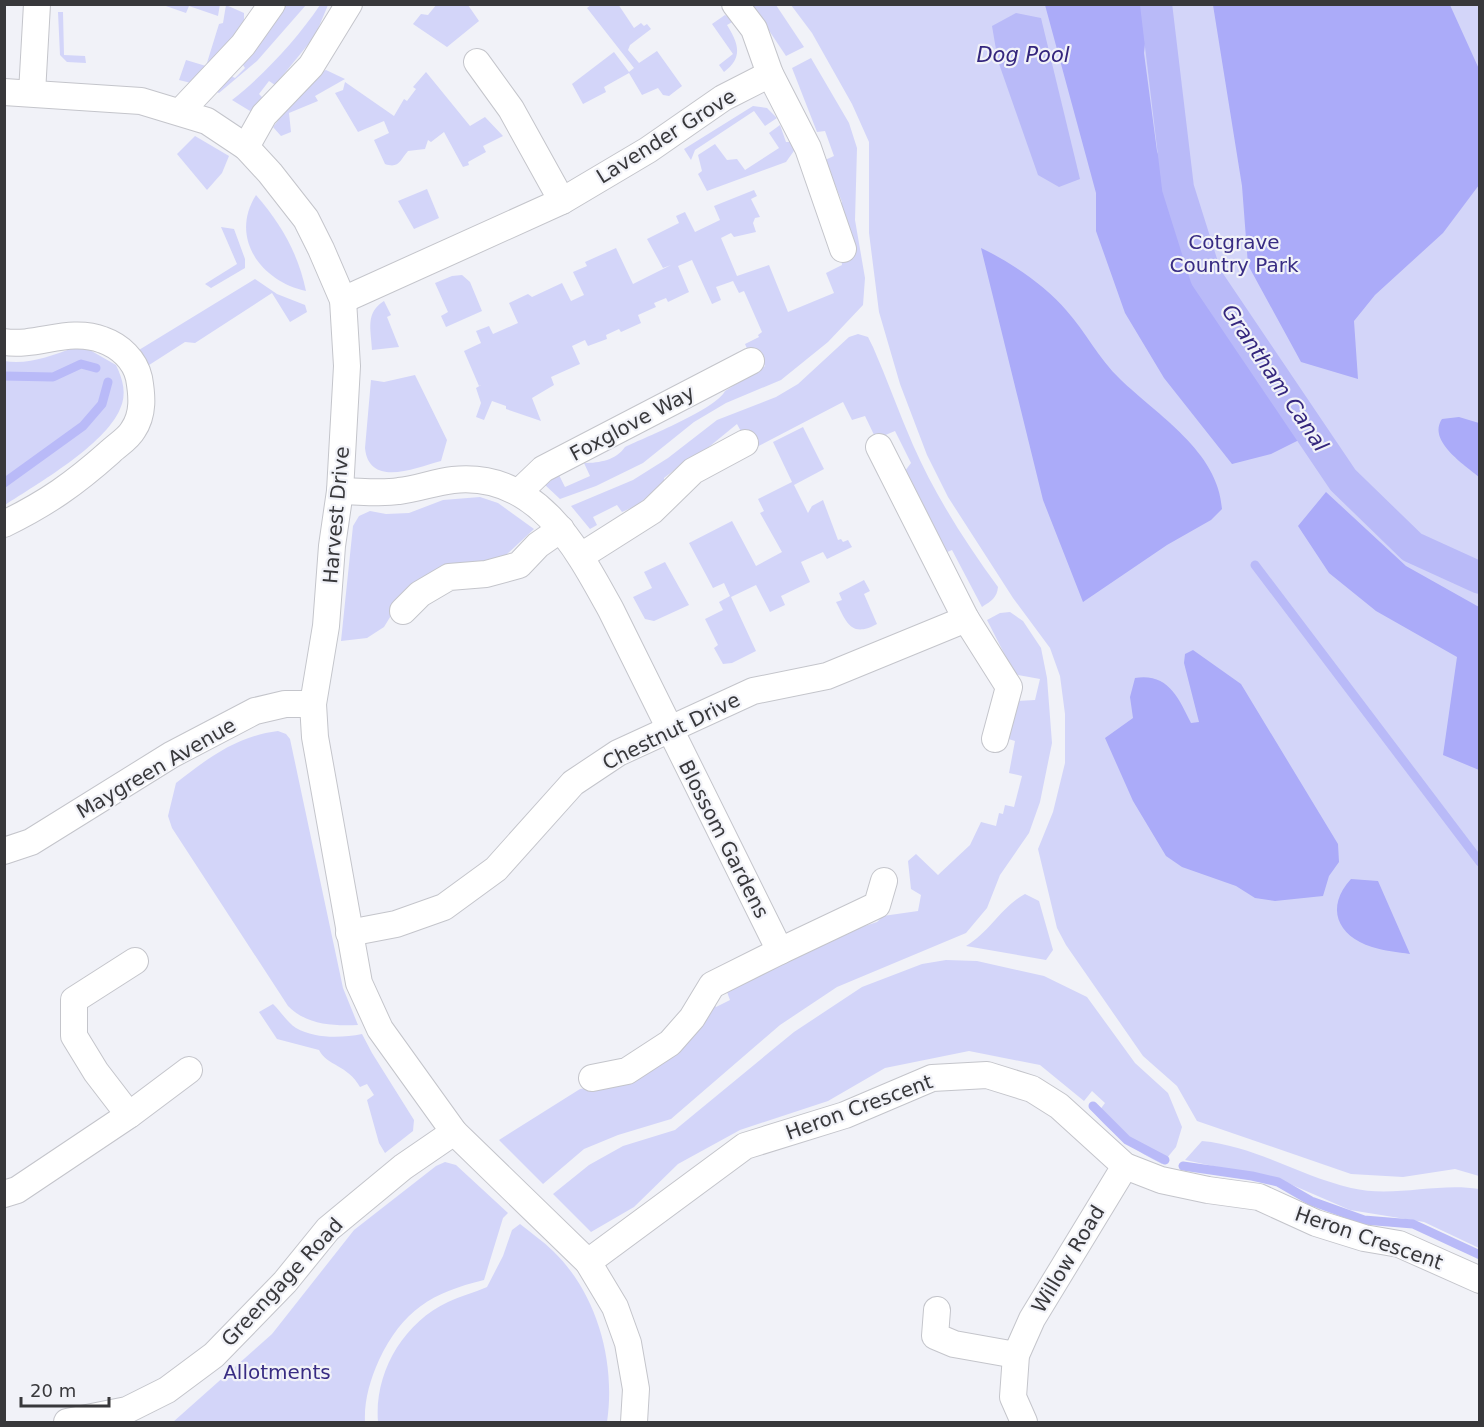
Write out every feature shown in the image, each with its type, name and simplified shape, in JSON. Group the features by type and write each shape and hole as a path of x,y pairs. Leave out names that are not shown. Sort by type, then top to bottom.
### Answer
{"street":[{"path":"32,93 37,4"},
{"path":"180,112 243,45 272,4"},
{"path":"246,147 264,115 311,66 349,4"},
{"path":"735,4 754,29 770,74 808,148 843,249"},
{"path":"477,62 517,118 562,201"},
{"name":"Lavender Grove","path":"343,300 562,201 648,150 723,98 770,74"},
{"name":"Harvest Drive","path":"4,92 141,101 207,121 246,147 288,193 306,219 343,300 347,366 339,491 326,626 313,704 315,737 359,983 380,1029 454,1132 588,1262 615,1307 628,1343 636,1389 634,1422"},
{"path":"4,342 23,345 56,335 84,334 104,340 122,349 136,368 143,400 134,430 73,485 41,506 4,524"},
{"name":"Foxglove Way","path":"519,492 543,469 751,361"},
{"path":"581,556 652,511 693,471 746,443"},
{"path":"879,447 966,619 1009,687 995,739"},
{"path":"339,491 397,492 453,480 497,483 519,492 548,513 581,556 611,610 668,728"},
{"path":"403,611 420,594 449,576 486,574 519,565 538,545 561,529"},
{"name":"Chestnut Drive","path":"349,933 396,924 444,907 496,869 573,783 618,753 668,728 753,691 827,676 966,619"},
{"name":"Maygreen Avenue","path":"4,851 31,842 171,755 255,711 285,704 313,704"},
{"name":"Blossom Gardens","path":"668,728 780,951"},
{"path":"592,1077 627,1071 670,1043 692,1018 711,986 877,905 884,881"},
{"path":"129,1115 96,1072 74,1036 74,1000 135,961"},
{"path":"4,1194 17,1190 129,1115 189,1070"},
{"name":"Heron Crescent","path":"588,1262 745,1146 846,1115 932,1078 987,1075 1032,1089 1059,1106 1125,1167 1161,1180 1208,1190 1259,1197 1316,1223 1364,1238 1408,1247 1479,1280"},
{"name":"Greengage Road","path":"67,1422 127,1410 167,1390 214,1355 285,1282 328,1229 403,1167 454,1132"},
{"name":"Willow Road","path":"1029,1422 1013,1397 1016,1355 1038,1309 1125,1167"},
{"path":"937,1310 934,1335 954,1344 1016,1355"}],"green space":[{"path":"220,4 218,16 189,6 186,13 163,5"},
{"path":"437,4 468,5 479,21 447,47 413,24 421,14 428,15"},
{"path":"618,4 634,28 641,23 644,26 647,24 651,29 630,45 628,50 639,63 657,51 682,86 669,96 663,95 658,88 642,95 629,73 604,87 606,92 583,104 572,84 614,52 629,72 634,68 587,8 591,5"},
{"path":"226,5 244,13 244,26 195,84 179,80 186,60 206,66 219,24 223,23"},
{"path":"286,5 306,5 257,61 219,93 214,91 227,74 235,78 245,68 241,62"},
{"path":"320,5 328,5 315,36 275,85 269,81 259,94 265,100 255,114 232,100 280,56"},
{"path":"752,5 776,5 804,47 786,56"},
{"name":"Cotgrave Country Park","path":"791,5 1479,5 1479,1176 1455,1169 1403,1177 1351,1174 1197,1121 1177,1086 1143,1056 1066,945 1057,928 1038,849 1053,812 1065,763 1065,714 1060,676 1050,648 1013,598 948,497 927,455 900,384 879,312 869,233 869,142 852,104 812,33"},
{"path":"58,12 63,12 64,55 85,56 86,63 67,62 60,55"},
{"path":"725,15 734,21 727,25 737,50 734,61 724,72 719,65 733,54 712,24"},
{"path":"811,58 849,123 857,148 855,220 865,278 863,305 828,342 781,380 726,403 694,422 643,463 596,486 560,499 544,484 559,475 565,487 590,476 584,463 612,458 625,447 695,414 709,406 725,391 765,366 757,352 749,353 745,344 759,337 758,335 762,332 744,291 739,293 733,281 716,287 721,300 712,304 692,260 678,266 689,292 668,302 666,298 654,303 656,307 638,315 641,323 621,332 619,329 606,335 607,339 588,346 585,340 572,346 580,364 551,377 554,385 532,398 541,421 506,409 506,406 492,401 484,420 476,417 481,403 476,388 481,385 479,386 464,351 481,343 476,331 489,326 493,334 518,323 509,303 528,294 532,297 562,283 571,301 584,295 573,272 587,266 585,262 616,248 633,284 671,265 663,268 647,239 679,223 676,216 685,212 695,232 720,220 714,206 754,190 757,196 751,199 760,217 755,218 753,223 756,232 734,237 731,233 721,238 737,276 769,265 788,312 834,293 826,273 842,265 838,206 842,202 825,160 834,156 825,131 817,132 792,68"},
{"path":"326,70 345,79 315,96 318,101 289,113 291,132 281,136 273,127 314,74"},
{"path":"426,72 470,126 485,117 503,136 483,146 486,152 468,162 469,165 463,167 444,132 431,142 428,140 425,149 408,151 396,164 385,164 374,140 389,133 384,121 358,132 335,93 343,90 345,82 394,116 404,99 407,101 416,89 413,87"},
{"path":"753,106 767,108 777,118 765,126 754,111 695,150 691,160 684,149"},
{"path":"780,125 786,142 794,142 796,148 786,162 707,191 698,174 702,171 698,155 715,144 727,160 737,159 745,170 779,148 769,133"},
{"path":"195,136 229,156 222,173 207,190 177,154"},
{"path":"427,189 439,218 414,229 398,201"},
{"path":"256,195 287,240 303,277 306,291 275,278 263,268 254,255 248,242 246,227 249,211"},
{"path":"221,227 234,229 245,259 245,268 211,288 205,284 237,264"},
{"path":"462,275 470,282 482,311 446,327 441,316 448,312 435,283 452,276"},
{"path":"255,279 277,294 305,305 307,312 290,322 272,293 195,343 185,342 146,367 134,353"},
{"path":"384,301 391,315 387,317 399,347 372,350 370,322 374,311"},
{"path":"858,334 868,337 873,347 913,445 941,500 998,587 995,597 982,607 952,550 945,553 920,498 912,490 905,471 911,463 895,431 876,439 865,416 852,420 843,402 751,450 737,424 699,455 694,455 664,478 664,481 638,505 622,512 617,505 593,517 597,525 590,529 571,506 633,480 668,458 717,420 776,397 798,384 849,337"},
{"path":"73,348 88,349 116,365 123,387 120,409 112,423 85,450 5,505 4,361 31,361"},
{"path":"415,375 447,440 441,461 407,471 384,472 375,468 368,460 365,448 371,380 384,382"},
{"path":"803,427 824,469 794,485 808,513 812,506 823,500 838,540 841,539 843,542 848,540 852,547 827,559 823,552 801,562 810,582 781,596 785,605 770,612 756,585 731,597 756,651 732,663 723,664 714,648 718,645 705,619 723,610 719,602 730,596 724,583 713,588 689,543 732,521 756,566 782,552 760,513 764,511 758,499 792,482 773,442"},
{"path":"480,497 498,503 534,529 506,555 428,575 409,586 384,627 367,638 341,641 353,526 359,516 370,511 386,514 409,513 443,500"},
{"path":"665,562 689,605 654,621 645,619 633,597 652,588 644,572"},
{"path":"864,580 870,591 864,594 877,624 868,628 856,629 847,622 836,602 842,600 839,593"},
{"path":"1010,612 1023,621 1041,648 1047,678 1052,743 1040,802 1029,833 1000,875 987,908 966,933 837,987 780,1025 671,1119 618,1135 584,1149 543,1184 499,1140 580,1089 635,1079 713,1002 716,1007 730,1000 727,992 846,932 877,922 883,916 918,911 921,895 911,889 908,861 916,854 938,875 970,845 981,822 996,826 999,813 1003,814 1005,805 1014,807 1022,776 1009,773 1015,741 1002,737 1017,701 1035,700 1040,679 1018,675 1002,667 1009,663 987,620 1000,613"},
{"path":"278,731 286,734 290,739 343,988 358,1025 312,1021 288,1006 172,828 168,816 176,783 236,743"},
{"path":"1025,894 1039,901 1053,950 1046,960 966,946 982,934 1009,906"},
{"path":"946,960 977,961 1044,976 1087,997 1135,1063 1168,1093 1182,1127 1176,1147 1162,1164 1126,1143 1103,1123 1096,1115 1105,1103 1092,1091 1084,1101 1040,1065 969,1051 885,1068 828,1101 740,1130 678,1164 634,1207 591,1232 553,1194 589,1165 623,1146 675,1130 794,1032 862,987 922,964"},
{"path":"273,1004 290,1023 303,1032 329,1037 362,1034 414,1120 413,1131 385,1153 379,1143 367,1100 374,1095 367,1084 360,1087 350,1074 327,1059 319,1050 277,1039 259,1012"},
{"path":"1202,1141 1240,1149 1332,1183 1367,1191 1448,1187 1479,1189 1479,1248 1424,1222 1350,1210 1283,1181 1185,1160"},
{"name":"Allotments","path":"445,1162 456,1165 508,1213 503,1218 484,1280 434,1298 409,1316 398,1328 373,1375 368,1391 365,1422 173,1422 272,1334 354,1230 436,1166"},
{"path":"520,1224 549,1247 568,1268 592,1308 600,1330 609,1376 607,1422 378,1422 381,1386 387,1368 405,1336 432,1311 487,1287 503,1256 512,1230"}],"shaded area":[{"path":"1045,5 1149,5 1144,53 1157,151 1201,281 1301,428 1301,439 1271,454 1232,464 1164,378 1125,313 1096,231 1096,193"},
{"path":"1213,5 1450,5 1479,69 1479,185 1443,233 1375,295 1354,321 1358,379 1301,362 1248,265 1242,186"},
{"path":"981,248 1026,275 1058,301 1112,371 1184,436 1198,452 1210,469 1218,488 1222,509 1211,520 1167,545 1083,602 1043,500"},
{"path":"1459,417 1479,423 1479,477 1450,452 1439,436 1442,419"},
{"path":"1326,492 1406,566 1479,607 1479,770 1443,755 1457,657 1376,611 1329,573 1298,526"},
{"path":"1193,650 1241,684 1338,844 1339,862 1329,876 1323,896 1275,901 1255,898 1236,886 1182,867 1166,856 1133,801 1105,738 1133,718 1130,697 1135,678 1146,677 1164,683 1176,696 1191,723 1199,722 1184,663 1185,654"},
{"path":"1351,879 1378,881 1410,954 1372,947 1350,936 1343,928 1337,910 1338,900"}],"water":[{"name":"Dog Pool","path":"1016,13 1041,18 1080,179 1059,187 1038,175 998,61 992,26"}],"waterway":[{"name":"Grantham Canal","path":"1156,4 1178,188 1206,277 1343,480 1412,547 1480,578"},
{"path":"4,376 53,377 81,364 96,368"},
{"path":"4,483 83,426 102,404 108,382"},
{"path":"1255,565 1480,862"},
{"path":"1093,1106 1127,1140 1165,1160"},
{"path":"1183,1166 1278,1182 1311,1201 1364,1220 1413,1224 1480,1255"}]}
